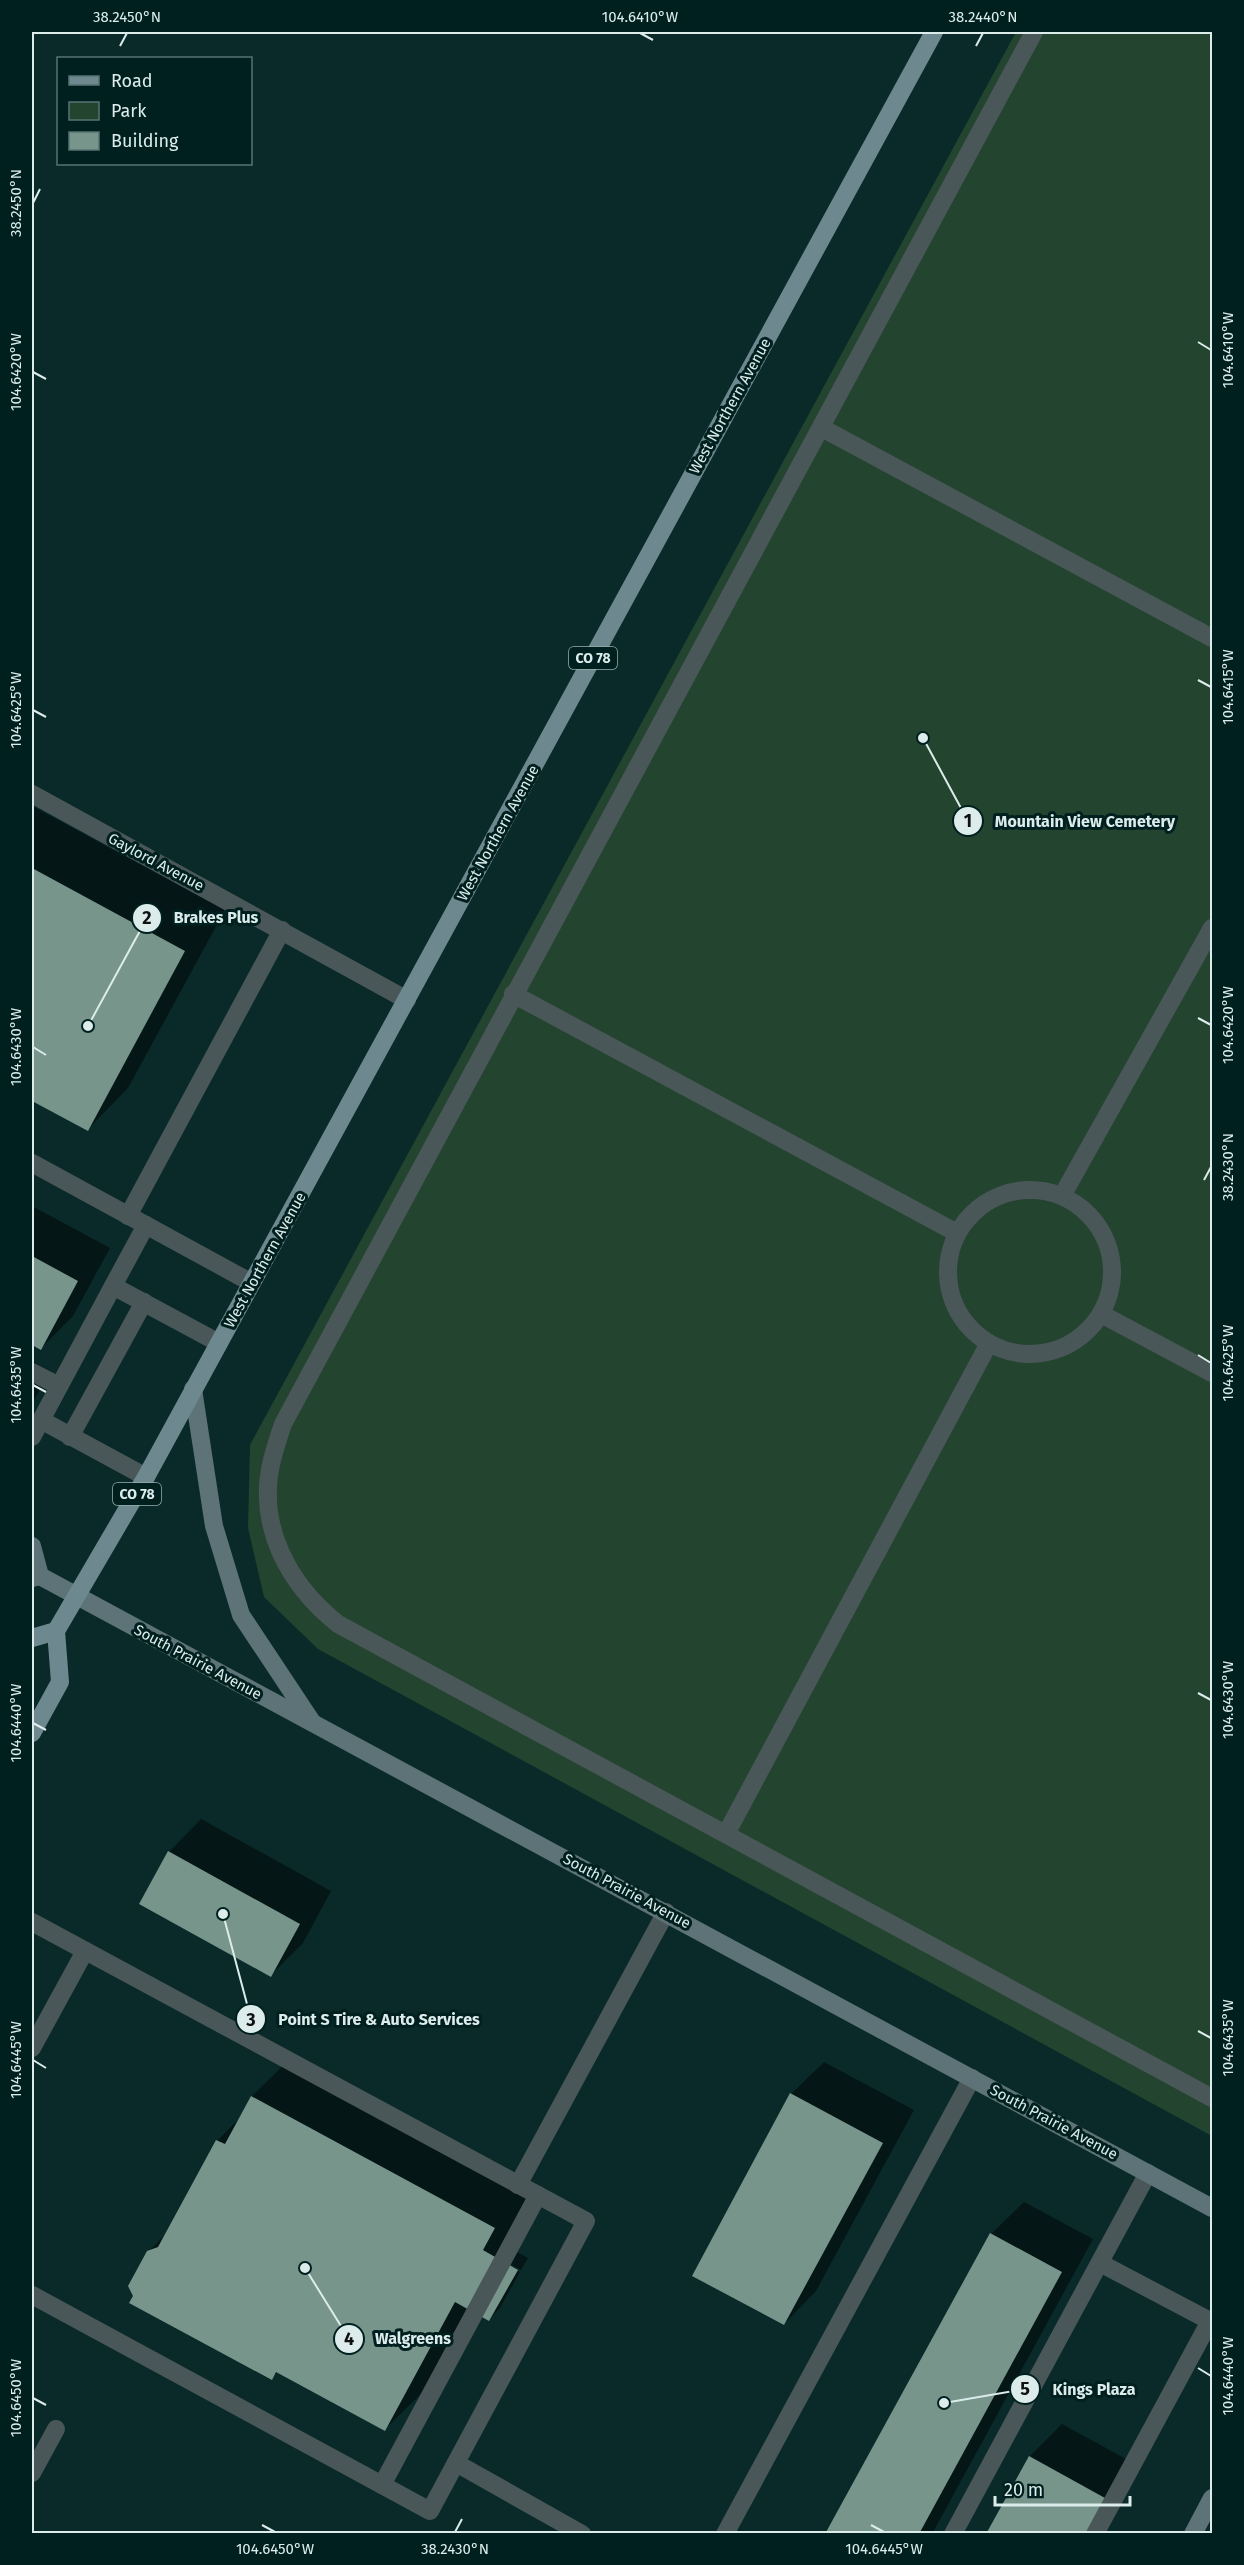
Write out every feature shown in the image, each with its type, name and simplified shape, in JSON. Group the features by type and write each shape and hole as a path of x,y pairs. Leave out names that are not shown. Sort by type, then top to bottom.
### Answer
{"main road":[{"name":"West Northern Avenue","path":"56,1631 146,1477 934,32"},
{"path":"193,1389 214,1526 241,1615 314,1724"},
{"name":"South Prairie Avenue","path":"32,1546 36,1577 76,1596 666,1912 1212,2208"},
{"path":"32,1638 56,1631 60,1682 32,1733"},
{"path":"1193,2534 1212,2498"}],"street":[{"path":"1034,32 822,428 513,993 283,1424 271,1462 268,1496 273,1530 284,1563 316,1606 338,1624 1212,2098"},
{"path":"822,428 1212,638"},
{"name":"Gaylord Avenue","path":"32,794 407,1000"},
{"path":"1062,1196 1212,928"},
{"path":"128,1216 282,930"},
{"path":"513,993 957,1233"},
{"path":"32,1163 252,1283"},
{"path":"1031,1190 1062,1196 1082,1208 1100,1229 1110,1252 1112,1276 1110,1296 1103,1315 1070,1344 1043,1354 1008,1352 988,1345 963,1320 951,1295 948,1265 957,1233 983,1204 1003,1194 1031,1190"},
{"path":"32,1437 146,1226"},
{"path":"113,1286 219,1343"},
{"path":"70,1437 144,1302"},
{"path":"1103,1315 1212,1373"},
{"path":"726,1834 988,1345"},
{"path":"32,1372 58,1386"},
{"path":"40,1420 146,1477"},
{"path":"518,2185 666,1912"},
{"path":"32,1922 586,2221 430,2511 32,2295"},
{"path":"32,2048 85,1951"},
{"path":"724,2534 972,2078"},
{"path":"953,2534 1148,2173"},
{"path":"382,2485 538,2195"},
{"path":"1095,2534 1210,2321 1100,2263"},
{"path":"32,2473 56,2428"},
{"path":"456,2463 582,2534"}],"green space":[{"path":"1016,32 1212,32 1212,2136 318,1649 264,1597 248,1528 250,1445"}],"building":[{"path":"32,868 185,951 88,1131 32,1101"},
{"path":"32,1256 78,1281 41,1350 32,1345"},
{"path":"168,1851 300,1924 271,1977 139,1904"},
{"path":"790,2093 883,2143 784,2325 692,2276"},
{"path":"251,2096 495,2228 483,2250 518,2270 489,2321 455,2302 385,2431 276,2372 272,2380 129,2303 133,2296 128,2286 147,2251 158,2247 216,2140 225,2144"},
{"path":"990,2233 1062,2272 919,2534 825,2534"},
{"path":"1029,2456 1105,2498 1086,2534 986,2534"}],"place":[{"name":"Mountain View Cemetery","path":"923,738"},
{"name":"Brakes Plus","path":"88,1026"},
{"name":"Point S Tire & Auto Services","path":"223,1914"},
{"name":"Walgreens","path":"305,2268"},
{"name":"Kings Plaza","path":"944,2403"}]}
